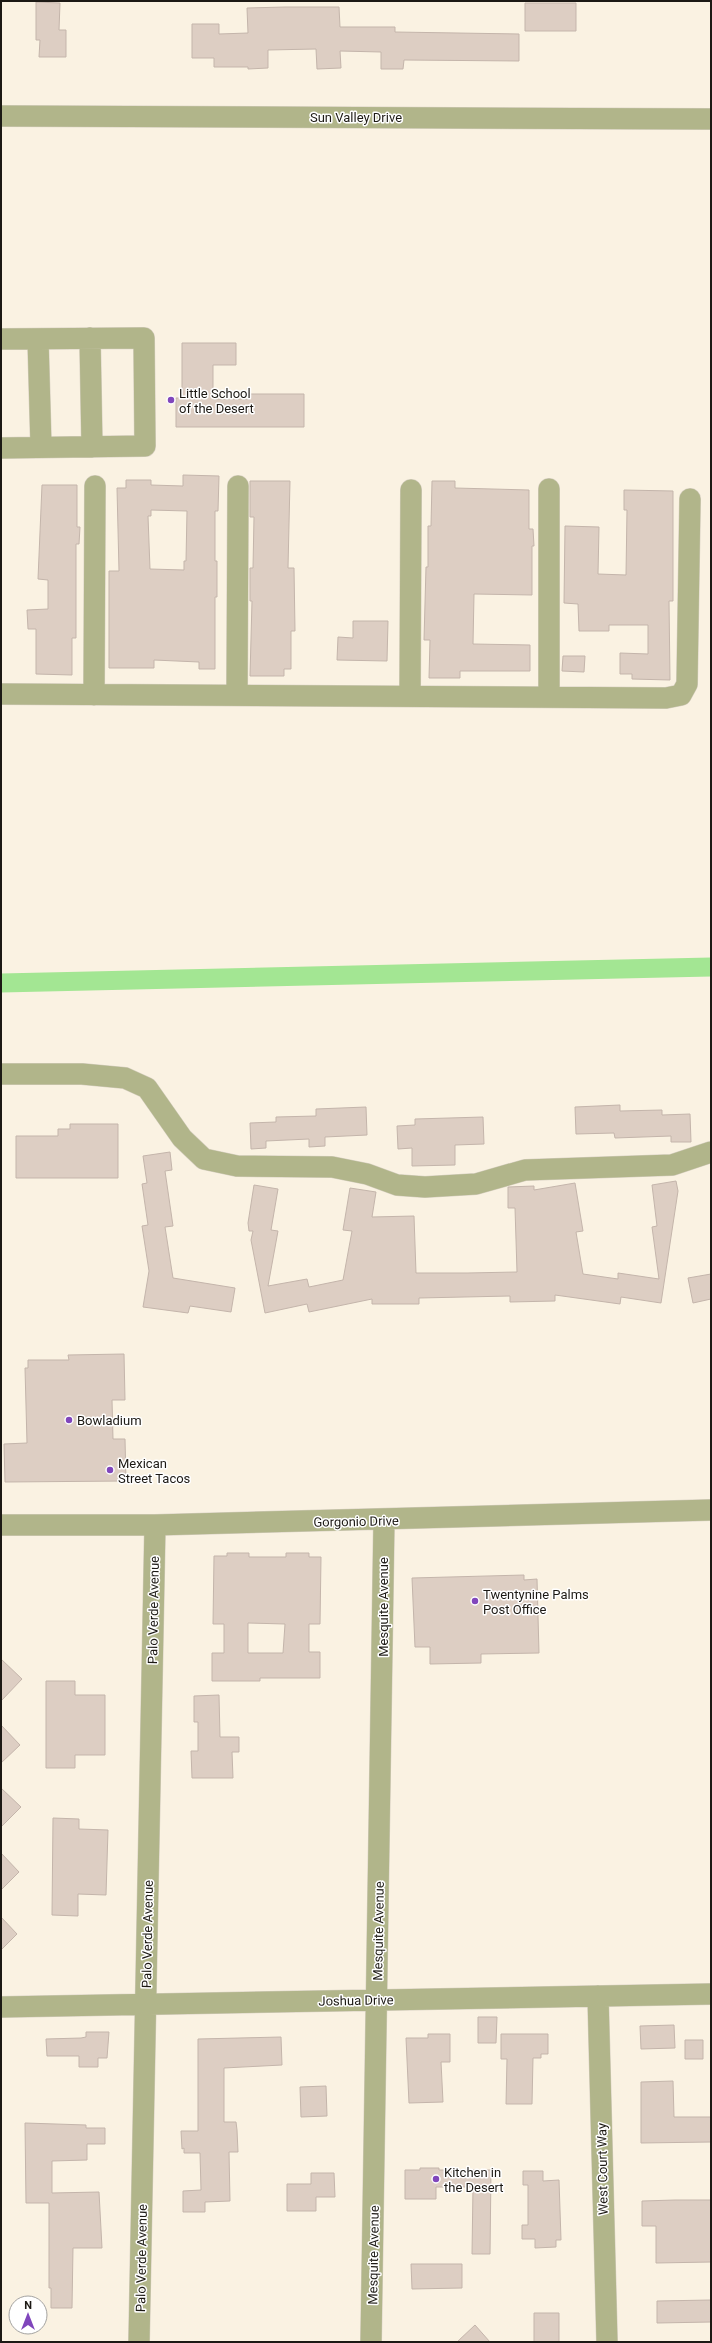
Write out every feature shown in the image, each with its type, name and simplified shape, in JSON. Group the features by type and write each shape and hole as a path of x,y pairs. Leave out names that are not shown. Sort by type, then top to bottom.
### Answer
{"street":[{"name":"Sun Valley Drive","path":"1,116 711,119"},
{"path":"38,338 41,447"},
{"path":"90,338 92,447"},
{"path":"1,339 144,338 145,446 1,448"},
{"path":"94,695 95,486"},
{"path":"237,695 238,486"},
{"path":"549,489 549,697"},
{"path":"410,696 411,490"},
{"path":"1,694 666,698 681,695 687,684 690,499"},
{"path":"1,1074 82,1074 125,1078 148,1088 182,1138 204,1159 237,1166 332,1167 367,1174 397,1185 425,1187 476,1184 525,1170 672,1165 711,1152"},
{"name":"Gorgonio Drive","path":"1,1525 155,1525 711,1510"},
{"name":"Mesquite Avenue","path":"371,2342 384,1520"},
{"name":"Palo Verde Avenue","path":"139,2342 155,1525"},
{"name":"Joshua Drive","path":"1,2006 711,1994"},
{"name":"West Court Way","path":"598,1996 607,2342"}],"building":[{"path":"36,2 60,3 59,30 66,30 66,57 39,57 40,40 36,40"},
{"path":"525,3 576,3 576,31 525,31"},
{"path":"339,7 340,27 395,27 395,32 519,34 519,61 404,60 403,69 381,69 381,52 340,51 341,68 317,69 316,49 268,50 268,68 248,69 248,67 214,67 214,58 192,58 192,24 219,24 219,34 248,33 247,8"},
{"path":"182,343 236,343 236,365 213,365 213,399 250,399 250,394 304,394 304,427 176,427 176,398 182,398"},
{"path":"183,475 219,476 218,511 215,511 217,597 215,597 215,669 199,669 199,662 154,660 154,668 109,668 109,571 119,571 117,488 126,488 126,480 151,480 151,485 183,486","holes":["151,510 187,511 186,561 184,561 184,570 150,569 148,516 151,516"]},
{"path":"250,481 290,481 288,568 294,568 295,631 291,631 291,669 284,669 284,676 250,676 252,601 250,601 250,568 253,568 254,517 250,517"},
{"path":"432,481 455,481 455,488 529,490 529,529 533,529 534,546 532,546 532,595 474,594 473,644 530,645 530,671 460,671 460,678 429,678 430,640 424,640 426,567 428,567 428,526 431,526"},
{"path":"42,485 77,485 77,527 80,527 79,544 76,544 76,638 72,638 72,675 36,674 36,629 28,629 27,610 48,609 48,580 38,579"},
{"path":"624,490 673,491 673,601 669,601 670,680 632,679 632,674 620,674 620,653 648,654 648,625 609,625 609,631 579,631 578,604 564,603 565,526 599,527 598,574 626,575 627,510 624,510"},
{"path":"353,621 388,621 387,661 337,660 338,637 353,638"},
{"path":"563,656 585,656 584,672 562,671"},
{"path":"620,1105 620,1111 662,1110 662,1115 690,1114 691,1142 671,1142 671,1136 615,1138 614,1133 576,1134 575,1107"},
{"path":"366,1107 367,1135 325,1137 325,1146 309,1147 309,1139 266,1141 266,1148 251,1149 250,1123 276,1122 276,1117 316,1116 316,1109"},
{"path":"483,1117 484,1144 455,1145 455,1165 412,1166 412,1148 398,1149 397,1126 415,1125 415,1119"},
{"path":"70,1124 118,1124 118,1178 16,1178 16,1136 58,1136 58,1129 70,1129"},
{"path":"170,1152 172,1170 165,1171 173,1226 165,1227 173,1278 235,1288 231,1312 190,1306 188,1313 143,1307 149,1271 142,1226 148,1225 142,1184 147,1183 143,1156"},
{"path":"676,1181 678,1191 661,1303 621,1297 620,1304 555,1295 555,1301 510,1302 510,1296 419,1298 419,1304 372,1304 372,1299 309,1312 307,1304 265,1313 251,1240 253,1231 249,1231 248,1223 254,1185 278,1189 271,1230 278,1231 268,1286 307,1279 309,1287 343,1280 352,1231 343,1230 350,1188 376,1192 372,1217 414,1216 416,1273 517,1272 515,1208 508,1208 508,1187 534,1186 534,1190 575,1183 583,1231 576,1232 583,1274 618,1279 618,1273 659,1279 652,1227 657,1226 652,1185"},
{"path":"711,1274 711,1299 693,1303 688,1278"},
{"name":"Bowladium","path":"124,1354 125,1400 112,1400 113,1439 125,1439 126,1481 5,1482 4,1444 27,1443 25,1368 28,1368 28,1360 69,1360 68,1355"},
{"path":"227,1553 249,1553 249,1557 286,1557 286,1553 309,1553 309,1557 321,1557 320,1624 309,1624 309,1652 320,1652 320,1678 260,1678 260,1681 212,1681 212,1653 224,1653 224,1624 213,1624 214,1556 227,1556","holes":["248,1623 285,1624 283,1653 248,1653"]},
{"name":"Twentynine Palms Post Office","path":"524,1575 524,1580 537,1579 539,1653 481,1654 481,1663 430,1664 430,1647 415,1647 412,1578"},
{"path":"1,1659 22,1679 1,1701"},
{"path":"46,1681 75,1681 75,1695 105,1695 105,1755 75,1755 75,1768 46,1768"},
{"path":"219,1695 220,1737 239,1737 239,1752 232,1752 233,1778 192,1778 191,1751 198,1751 198,1722 194,1722 194,1696"},
{"path":"1,1725 20,1745 1,1763"},
{"path":"1,1788 21,1807 1,1827"},
{"path":"53,1818 79,1819 79,1829 108,1830 106,1895 78,1894 78,1916 52,1915"},
{"path":"1,1853 19,1872 1,1890"},
{"path":"1,1917 17,1934 1,1950"},
{"path":"478,2017 497,2017 496,2043 478,2043"},
{"path":"674,2025 675,2048 641,2049 640,2026"},
{"path":"86,2032 109,2032 107,2058 98,2058 98,2067 79,2067 79,2056 47,2056 46,2039 81,2038 86,2037"},
{"path":"428,2034 450,2034 450,2062 441,2062 443,2102 409,2103 406,2038 428,2038"},
{"path":"501,2034 548,2034 548,2054 541,2054 541,2058 533,2058 532,2104 506,2104 507,2059 501,2059"},
{"path":"281,2037 282,2065 224,2068 224,2122 236,2122 238,2152 229,2152 230,2201 205,2202 205,2212 183,2212 183,2191 201,2190 200,2153 184,2153 184,2148 182,2149 181,2131 198,2131 198,2039"},
{"path":"685,2040 703,2040 703,2059 685,2059"},
{"path":"673,2081 674,2117 711,2117 711,2142 641,2143 641,2082"},
{"path":"326,2086 327,2116 301,2117 300,2087"},
{"path":"25,2123 86,2125 86,2128 105,2128 105,2144 87,2144 87,2160 52,2161 52,2193 99,2192 102,2248 73,2248 72,2308 51,2308 51,2288 49,2288 49,2203 26,2203"},
{"path":"420,2168 439,2168 439,2170 491,2170 490,2254 472,2254 473,2187 436,2187 436,2199 405,2199 405,2170 420,2170"},
{"path":"523,2171 543,2171 543,2181 559,2180 561,2240 556,2240 556,2247 535,2248 535,2239 522,2239 522,2225 528,2225 528,2185 523,2185"},
{"path":"311,2173 334,2173 335,2197 316,2197 316,2211 287,2211 287,2184 311,2184"},
{"path":"711,2200 711,2262 656,2263 656,2226 642,2226 642,2201"},
{"path":"411,2264 462,2264 462,2288 412,2289"},
{"path":"711,2300 711,2322 657,2323 657,2301"},
{"path":"534,2313 559,2313 559,2342 534,2342"},
{"path":"475,2325 490,2342 457,2342"}],"waterway":[{"path":"1,983 711,967"}],"place":[{"name":"Little School of the Desert","path":"171,400"},
{"name":"Bowladium","path":"69,1420"},
{"name":"Mexican Street Tacos","path":"110,1470"},
{"name":"Twentynine Palms Post Office","path":"475,1601"},
{"name":"Kitchen in the Desert","path":"436,2179"}]}
